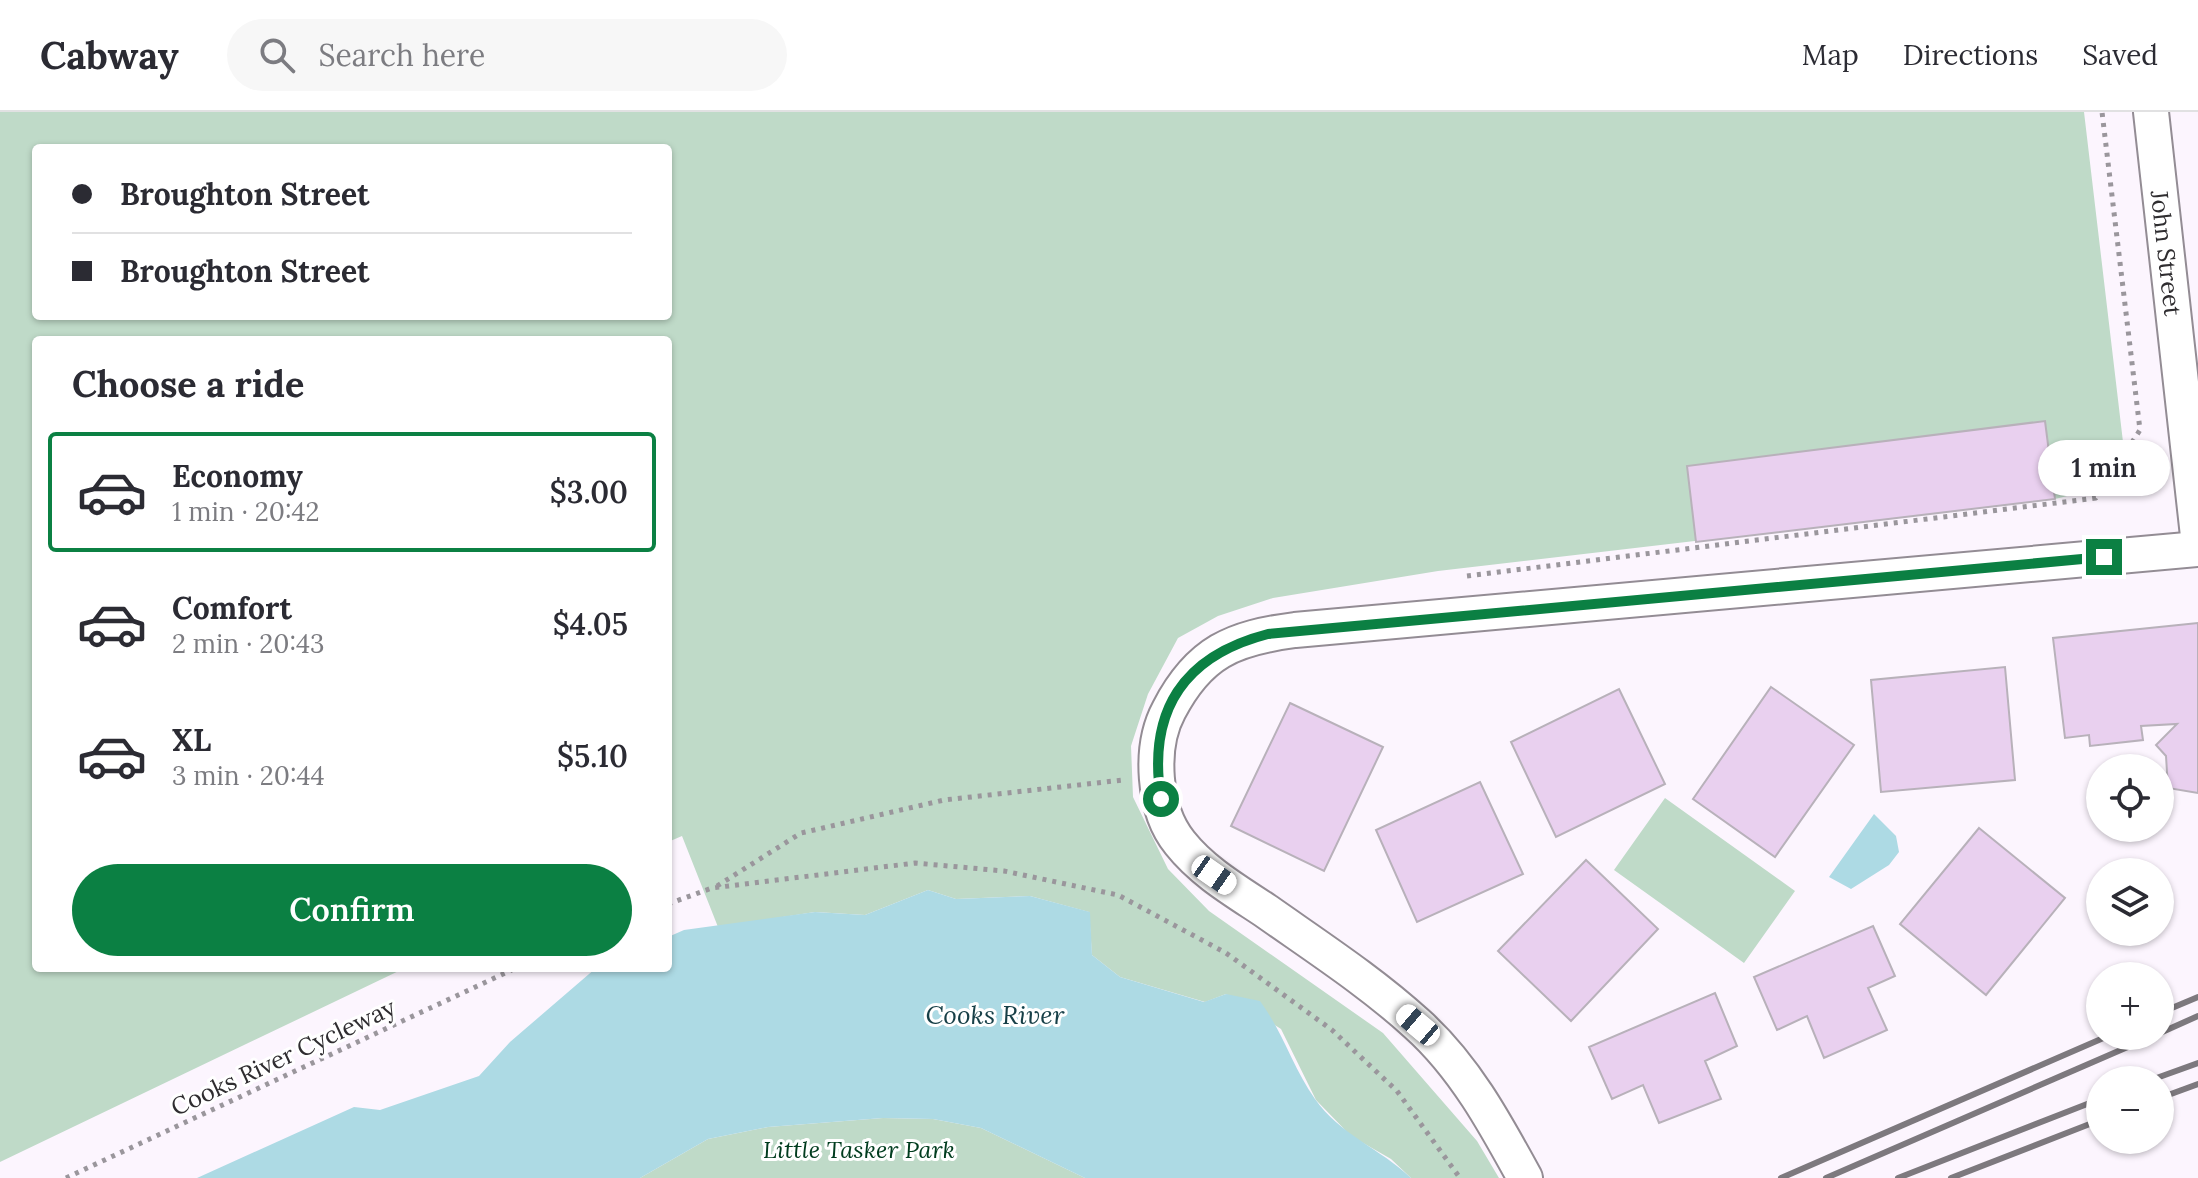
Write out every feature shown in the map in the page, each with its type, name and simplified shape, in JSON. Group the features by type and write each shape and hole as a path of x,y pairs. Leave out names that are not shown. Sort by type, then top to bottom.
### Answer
{"street":[{"name":"John Street","path":"2151,112 2198,536"},
{"path":"1525,1178 1470,1086 1418,1025 1364,981 1214,875 1178,841 1161,799 1157,773 1166,715 1196,668 1216,652 1268,634 2198,549"}],"path":[{"path":"1454,578 2096,498 2140,430 2102,112"},
{"path":"672,903 712,888 801,833 944,800 1126,780 1157,773"},
{"path":"712,888 915,863 1004,871 1118,895 1226,953 1332,1030 1397,1091 1460,1178"},
{"name":"Cooks River Cycleway","path":"66,1178 507,972"}],"green space":[{"path":"0,112 2084,112 2123,442 2092,490 2055,499 1438,571 1273,598 1218,616 1178,638 1148,694 1131,746 1133,797 1168,869 1209,911 1383,1033 1477,1141 1499,1178 1411,1178 1391,1159 1351,1136 1316,1100 1281,1029 1226,994 1205,1002 1120,977 1092,955 1089,912 1030,896 956,899 928,890 865,915 815,912 718,927 682,836 672,840 672,336 32,336 32,972 397,972 0,1162"},
{"path":"1665,798 1795,891 1744,963 1614,870"},
{"name":"Little Tasker Park","path":"883,1118 933,1119 981,1128 1085,1178 640,1178 708,1139 768,1127"}],"water":[{"path":"1874,814 1896,836 1899,852 1889,865 1851,889 1829,877"},
{"name":"Cooks River","path":"928,890 956,899 1030,896 1090,912 1092,955 1120,977 1204,1002 1226,994 1260,1001 1307,1087 1325,1111 1348,1132 1411,1178 1085,1178 981,1128 933,1119 883,1118 768,1127 708,1139 640,1178 197,1178 354,1107 380,1110 479,1076 510,1042 591,972 672,972 672,935 684,930 815,912 865,915"}],"building":[{"path":"2045,421 2055,499 1696,542 1687,466"},
{"path":"2198,623 2198,793 2174,789 2174,754 2164,754 2156,745 2177,724 2141,726 2143,740 2090,746 2089,735 2065,738 2053,638"},
{"path":"2005,667 2015,780 1881,792 1871,680"},
{"path":"1771,687 1854,745 1775,857 1693,799"},
{"path":"1619,689 1665,784 1556,837 1511,742"},
{"path":"1290,703 1383,747 1324,871 1231,826"},
{"path":"1480,782 1523,874 1417,922 1376,830"},
{"path":"1979,828 2065,898 1986,995 1900,924"},
{"path":"1586,860 1658,929 1571,1021 1498,951"},
{"path":"1873,926 1895,976 1868,988 1887,1030 1824,1058 1807,1016 1777,1030 1754,977"},
{"path":"1715,993 1737,1046 1705,1061 1721,1099 1659,1123 1643,1085 1612,1099 1589,1047"}],"railway":[{"path":"2174,1007 2198,997"},
{"path":"2174,1027 2198,1016"},
{"path":"1781,1178 2086,1046"},
{"path":"1826,1178 2121,1050"},
{"path":"2174,1072 2198,1063"},
{"path":"2174,1093 2198,1084"},
{"path":"1898,1178 2086,1104"},
{"path":"1951,1178 2086,1125"}],"route":[{"path":"1161,799 1157,773 1159,744 1166,715 1180,688 1196,668 1216,652 1268,634 2104,557"}]}
